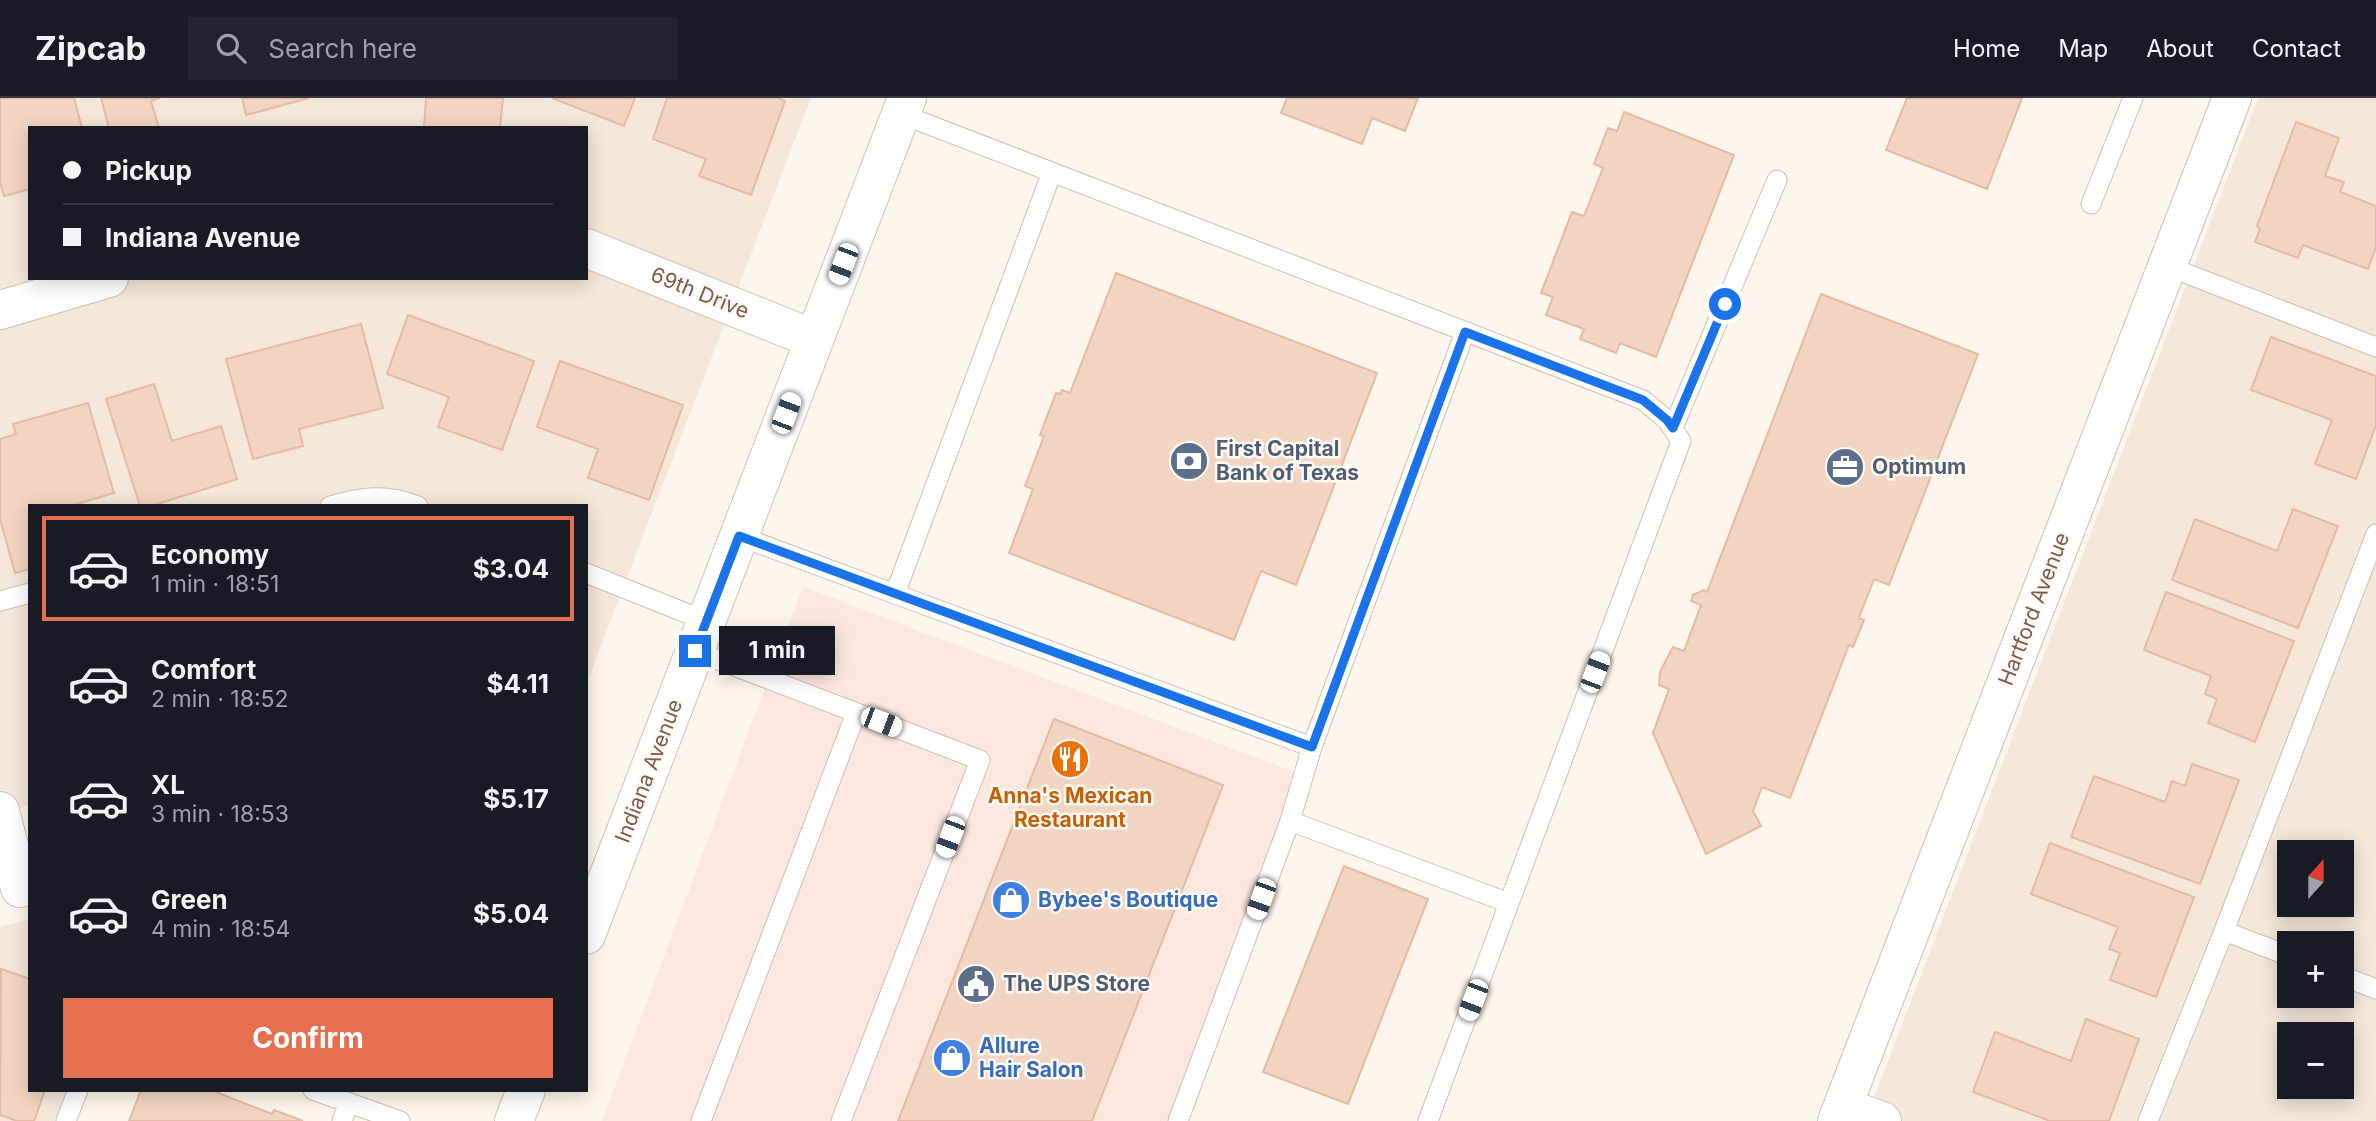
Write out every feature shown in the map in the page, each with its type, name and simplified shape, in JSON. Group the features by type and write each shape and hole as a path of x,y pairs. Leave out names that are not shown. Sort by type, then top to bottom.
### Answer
{"street":[{"name":"Hartford Avenue","path":"1840,1114 2232,98"},
{"name":"Indiana Avenue","path":"590,916 701,636 904,106"},
{"name":"69th Drive","path":"588,249 814,339"},
{"path":"0,310 102,280"},
{"path":"0,811 17,890"},
{"path":"514,1121 525,1092"},
{"path":"1840,1114 1882,1121"}],"lane":[{"path":"2091,204 2133,98"},
{"path":"904,106 1052,172 1643,400 1667,420 1681,441 1428,1121"},
{"path":"895,594 1052,172"},
{"path":"1673,428 1777,180"},
{"path":"2167,266 2376,347"},
{"path":"1178,1121 1290,821 1312,747 1465,332"},
{"path":"337,504 361,497 403,500 413,504"},
{"path":"2148,1121 2376,534"},
{"path":"739,536 1312,747"},
{"path":"588,574 701,636 856,713 980,760 841,1121"},
{"path":"0,601 28,594"},
{"path":"701,1121 856,713"},
{"path":"1290,821 1509,903"},
{"path":"2224,931 2277,951"},
{"path":"2354,981 2376,989"},
{"path":"66,1121 77,1092"},
{"path":"316,1092 346,1112 400,1121"}],"shaded area":[{"path":"0,98 811,98 588,680 588,504 28,504 28,805 0,813"},
{"path":"2258,98 2376,98 2376,1121 1865,1121"},
{"path":"803,587 1308,777 1178,1121 602,1121"},
{"path":"28,920 28,1092 68,1092 58,1121 0,1121 0,927"}],"building":[{"path":"0,98 74,98 81,126 28,126 28,190 4,196 0,182"},
{"path":"101,98 160,98 151,101 158,126 108,126"},
{"path":"242,98 309,98 246,115"},
{"path":"426,98 503,98 500,126 424,126"},
{"path":"552,98 635,98 624,126"},
{"path":"667,98 778,98 785,101 751,195 699,176 706,159 653,139"},
{"path":"1287,98 1418,98 1405,131 1372,118 1362,144 1281,113"},
{"path":"1907,98 2022,98 1987,189 1886,150"},
{"path":"1624,112 1734,155 1656,357 1620,343 1616,353 1580,339 1584,329 1546,315 1553,297 1541,293 1572,212 1584,216 1603,168 1594,164 1608,128 1617,131"},
{"path":"2296,122 2339,138 2325,176 2344,182 2340,192 2376,206 2376,247 2368,269 2303,245 2298,258 2255,242 2260,229 2257,226"},
{"name":"First Capital Bank of Texas","path":"1116,273 1377,373 1296,585 1261,571 1234,640 1009,553 1033,489 1025,486 1044,436 1040,435 1056,393 1060,394 1062,390 1070,393"},
{"name":"Optimum","path":"1821,294 1978,354 1889,585 1874,579 1859,618 1864,620 1853,647 1849,645 1790,798 1762,787 1753,811 1761,826 1706,854 1653,733 1669,689 1659,685 1660,672 1673,647 1684,651 1701,605 1691,601 1693,595 1704,590 1707,592"},
{"path":"408,315 534,361 502,450 438,427 449,397 387,374"},
{"path":"361,324 383,408 299,429 303,446 253,459 226,359"},
{"path":"2271,337 2376,376 2376,425 2356,479 2315,464 2332,420 2251,390"},
{"path":"560,361 683,405 649,500 588,478 598,449 537,427"},
{"path":"154,384 172,441 221,426 237,479 157,504 139,504 106,399"},
{"path":"88,403 114,493 77,504 28,504 28,570 15,573 0,519 0,439 16,434 13,424"},
{"path":"2293,509 2338,526 2298,628 2172,580 2195,519 2277,551"},
{"path":"2166,592 2294,641 2255,742 2208,723 2217,699 2205,694 2211,676 2144,650"},
{"path":"1054,719 1223,785 1092,1121 898,1121"},
{"path":"2192,764 2239,780 2200,884 2071,837 2094,776 2165,802 2172,781 2185,786"},
{"path":"2050,843 2194,897 2156,997 2110,980 2120,953 2109,949 2118,927 2031,894"},
{"path":"1344,866 1428,899 1348,1104 1263,1072"},
{"path":"1,969 28,978 28,1092 44,1092 34,1121 17,1121 0,1115"},
{"path":"2086,1019 2139,1039 2109,1121 2050,1121 1973,1092 1995,1032 2071,1061"},
{"path":"140,1092 216,1092 272,1114 274,1110 303,1121 129,1121"}],"place":[{"name":"First Capital Bank of Texas","path":"1189,461"},
{"name":"Optimum","path":"1845,467"},
{"name":"Anna's Mexican Restaurant","path":"1070,759"},
{"name":"Bybee's Boutique","path":"1011,900"},
{"name":"The UPS Store","path":"976,984"},
{"name":"Allure Hair Salon","path":"952,1058"}],"route":[{"path":"695,651 739,536 1312,747 1465,332 1643,400 1673,428 1725,304"}]}
